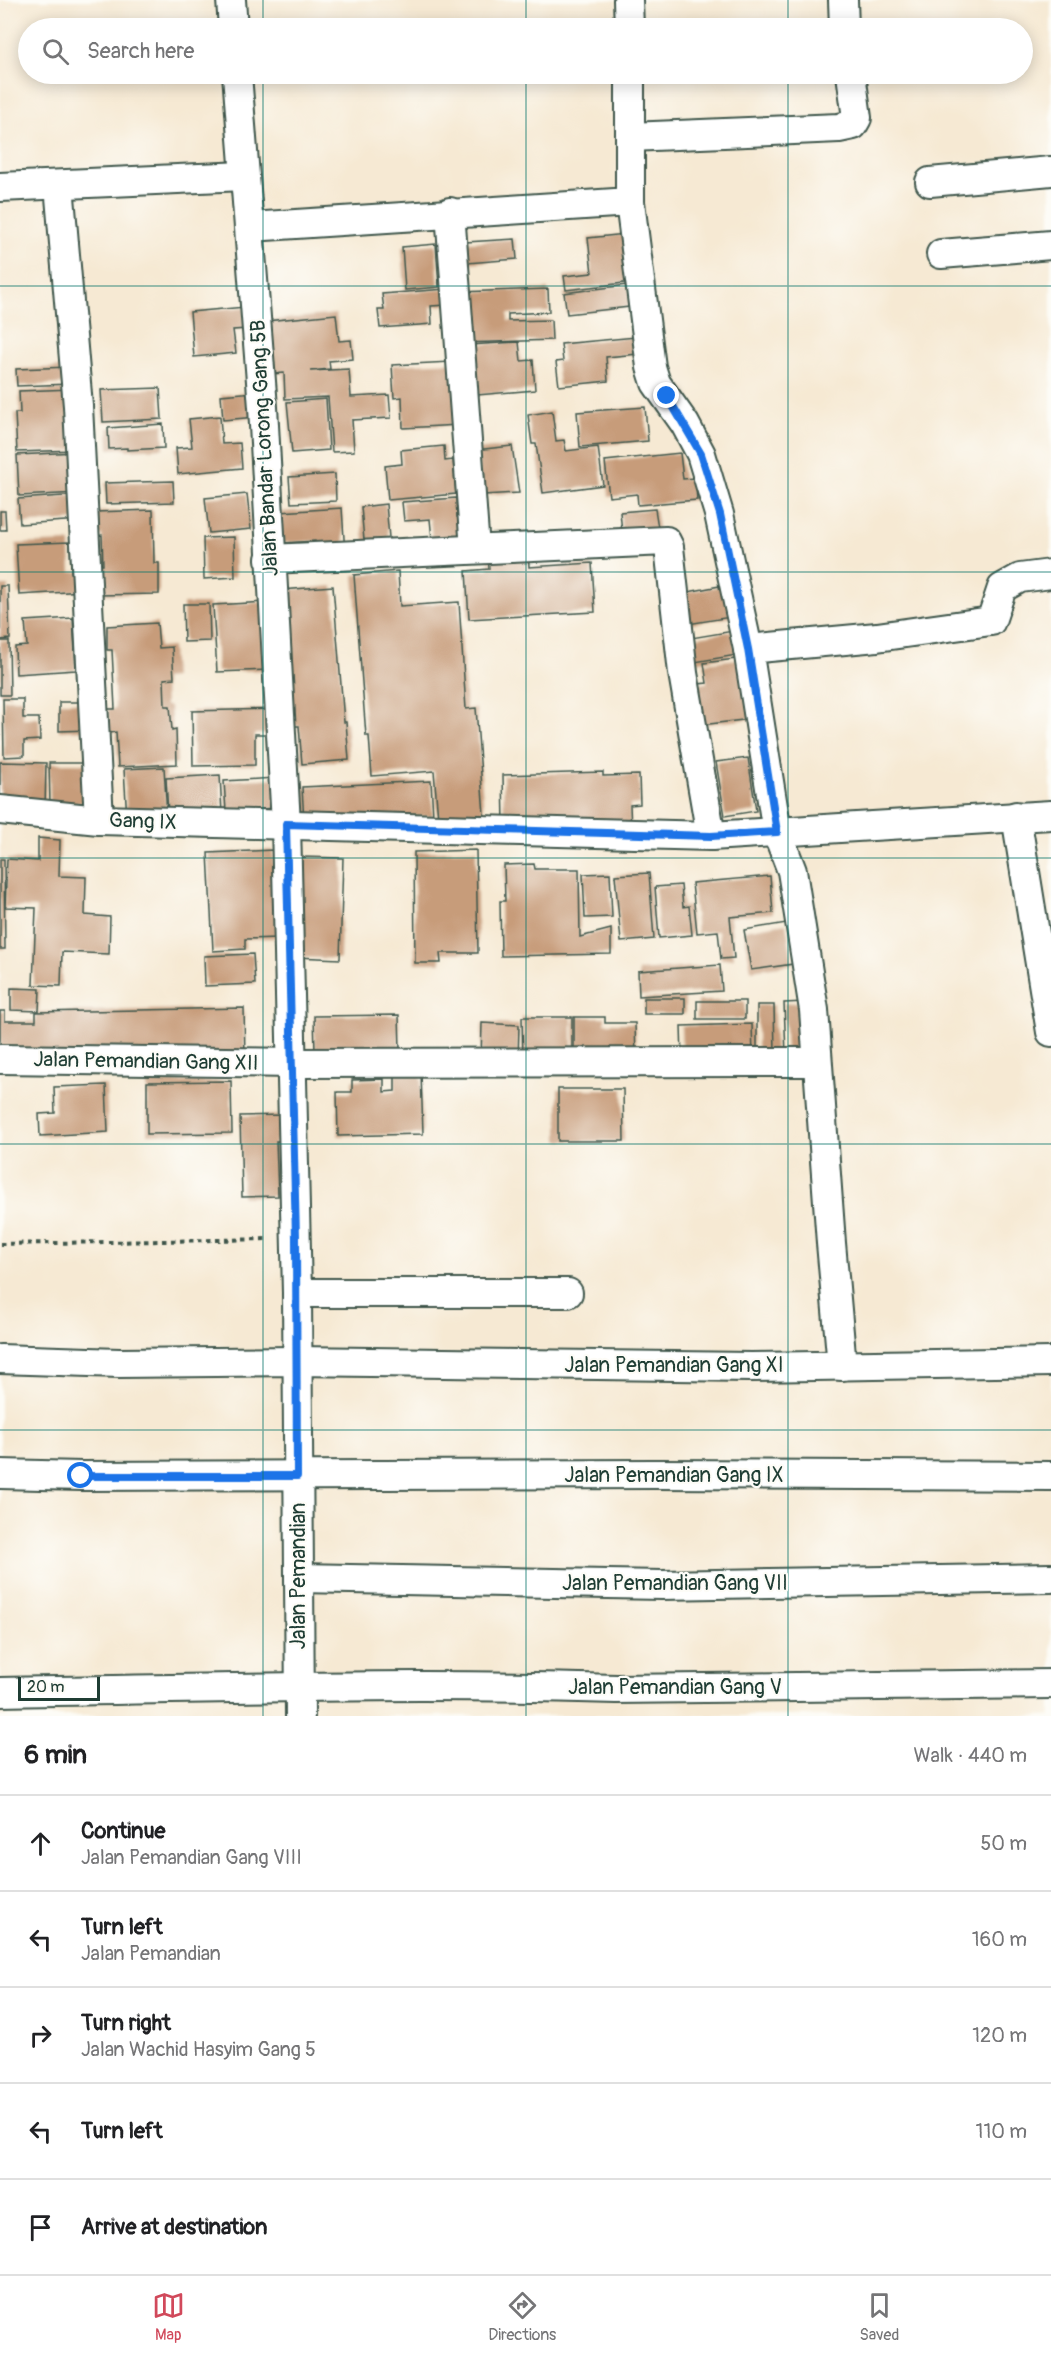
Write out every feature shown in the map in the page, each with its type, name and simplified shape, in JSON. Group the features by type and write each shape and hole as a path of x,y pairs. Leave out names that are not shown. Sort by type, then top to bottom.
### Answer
{"street":[{"path":"231,0 232,18"},
{"path":"628,0 629,18"},
{"path":"843,0 844,18"},
{"name":"Jalan Bandar Lorong Gang 5B","path":"238,84 263,407 286,824"},
{"path":"630,84 630,202 651,367 656,383 685,424 704,464 720,514 748,649 777,832 792,871 814,1010 816,1062 842,1366"},
{"path":"630,137 839,128 853,125 857,118 852,84"},
{"path":"930,182 1051,171"},
{"path":"0,187 244,176"},
{"path":"59,185 78,406 99,820"},
{"path":"250,226 630,202"},
{"path":"450,212 475,549"},
{"path":"941,254 1051,245"},
{"path":"270,559 666,541 669,548 683,673 711,836"},
{"path":"748,649 877,637 991,621 1002,588 1020,578 1051,574"},
{"name":"Gang IX","path":"0,810 99,820 711,836 1051,815"},
{"path":"1016,816 1051,1032"},
{"name":"Jalan Pemandian","path":"286,824 297,1293 300,1716"},
{"name":"Jalan Pemandian Gang XII","path":"0,1059 292,1063 816,1062"},
{"path":"297,1293 568,1293"},
{"name":"Jalan Pemandian Gang XI","path":"0,1359 119,1363 297,1361 751,1367 1051,1362"},
{"name":"Jalan Pemandian Gang IX","path":"0,1474 81,1476 1051,1476"},
{"name":"Jalan Pemandian Gang VII","path":"299,1578 662,1585 1051,1578"},
{"name":"Jalan Pemandian Gang V","path":"0,1692 299,1687 616,1689 1051,1684"}],"path":[{"path":"0,1244 296,1238"}],"building":[{"path":"626,234 632,282 566,290 564,276 592,273 588,238"},
{"path":"515,239 517,259 467,263 466,242"},
{"path":"436,244 439,287 405,290 402,247"},
{"path":"635,284 638,306 567,314 564,293"},
{"path":"446,289 447,305 431,306 432,324 380,328 378,310 384,310 382,294"},
{"path":"548,289 549,312 508,314 508,321 551,320 552,340 461,343 459,292"},
{"path":"245,307 247,329 233,330 236,353 194,357 190,312"},
{"path":"336,314 339,341 351,340 353,359 329,361 330,369 310,371 349,369 351,397 389,395 391,418 352,420 354,451 332,452 328,397 285,399 284,373 272,374 266,321"},
{"path":"636,337 638,354 606,357 608,381 559,386 556,362 563,361 561,344"},
{"path":"519,342 521,361 533,360 535,390 466,396 469,345"},
{"path":"451,362 459,425 403,428 402,397 394,398 392,365"},
{"path":"70,367 71,384 17,386 16,369"},
{"path":"160,388 162,419 103,422 101,390"},
{"path":"73,389 76,450 17,452 15,413 20,413 19,391"},
{"path":"254,392 256,417 223,420 221,395"},
{"path":"326,399 329,450 292,453 287,402"},
{"path":"645,407 648,441 580,447 577,412"},
{"path":"552,411 556,441 564,440 566,451 598,447 603,485 543,493 536,444 532,444 528,415"},
{"path":"220,416 222,444 240,443 242,468 178,474 176,448 192,447 189,419"},
{"path":"163,424 164,448 109,449 108,428"},
{"path":"444,446 445,461 453,460 456,494 388,500 385,466 402,464 401,450"},
{"path":"512,446 519,493 483,495 475,450"},
{"path":"76,452 79,493 19,496 17,455"},
{"path":"680,453 683,479 695,478 697,500 638,505 637,494 609,497 605,461"},
{"path":"335,474 336,501 291,503 289,477"},
{"path":"173,481 174,502 106,504 105,483"},
{"path":"247,494 251,529 209,533 205,498"},
{"path":"79,495 81,520 20,524 18,499"},
{"path":"456,498 457,517 466,516 468,547 433,550 430,519 404,521 402,502"},
{"path":"386,504 390,549 365,551 361,507"},
{"path":"342,508 345,554 316,556 315,541 282,543 280,512"},
{"path":"655,509 660,540 623,542 620,512"},
{"path":"153,510 154,563 159,563 159,594 96,595 95,565 103,565 102,535 95,536 95,512"},
{"path":"0,511 5,511 6,530 0,530"},
{"path":"234,537 235,577 204,579 203,538"},
{"path":"70,542 71,572 82,571 83,591 19,595 16,544"},
{"path":"528,549 529,567 592,563 595,612 469,619 466,571 489,569 488,552"},
{"path":"398,571 400,606 459,602 466,709 476,708 484,815 438,818 434,771 372,776 369,736 366,736 354,575"},
{"path":"725,585 731,617 682,625 677,594"},
{"path":"0,586 8,586 10,639 0,640"},
{"path":"333,586 349,760 302,764 299,726 291,726 281,590"},
{"path":"267,602 270,670 217,672 213,605"},
{"path":"183,604 209,604 210,641 184,642"},
{"path":"73,618 76,670 16,674 15,647 27,646 25,621"},
{"path":"157,623 159,648 172,647 174,678 164,679 165,706 170,706 172,730 176,729 177,764 118,767 116,732 109,733 108,709 115,709 112,650 107,650 107,626"},
{"path":"733,631 737,655 689,663 685,639"},
{"path":"0,641 9,641 10,695 0,695"},
{"path":"743,658 751,719 693,726 689,685 707,683 704,663"},
{"path":"3,699 23,699 23,718 39,718 40,740 24,741 24,756 4,757"},
{"path":"59,702 89,702 89,730 59,731"},
{"path":"277,709 277,734 255,734 255,765 193,766 192,711"},
{"path":"748,758 756,811 725,816 716,762"},
{"path":"0,762 46,763 45,809 0,806"},
{"path":"49,763 86,763 87,803 50,804"},
{"path":"164,767 167,817 127,819 124,769"},
{"path":"603,772 603,776 639,775 640,804 630,805 631,831 504,825 503,775"},
{"path":"220,775 222,814 168,814 166,778"},
{"path":"275,778 276,808 226,811 224,781"},
{"path":"431,781 433,816 304,822 302,787"},
{"path":"38,838 60,840 59,876 86,877 85,915 110,917 109,954 62,952 61,986 33,985 36,908 5,907 7,859 38,861"},
{"path":"273,850 277,938 245,939 245,949 213,951 208,853"},
{"path":"476,850 478,953 440,953 441,963 415,963 414,852"},
{"path":"299,857 343,858 340,959 296,957"},
{"path":"0,859 4,859 5,949 0,949"},
{"path":"534,864 535,869 579,869 580,937 611,929 611,954 501,956 500,901 505,901 504,865"},
{"path":"610,873 612,917 585,918 583,874"},
{"path":"649,873 654,939 621,942 615,875"},
{"path":"770,876 773,913 730,917 734,958 721,959 718,931 697,933 692,883"},
{"path":"681,885 683,907 689,906 692,935 659,938 655,887"},
{"path":"786,923 793,964 751,970 744,930"},
{"path":"253,954 255,984 205,986 204,956"},
{"path":"720,965 722,991 639,996 638,971"},
{"path":"11,988 40,989 39,1011 11,1010"},
{"path":"644,998 685,998 685,1014 644,1014"},
{"path":"697,1001 745,1001 745,1019 697,1019"},
{"path":"805,1002 807,1055 786,1055 784,1003"},
{"path":"757,1005 774,1005 775,1053 757,1053"},
{"path":"244,1008 245,1059 0,1056 0,1011 5,1011 5,1021 36,1021 36,1012"},
{"path":"399,1015 400,1050 315,1052 314,1016"},
{"path":"522,1017 572,1017 572,1061 523,1061"},
{"path":"574,1017 605,1017 605,1023 635,1023 636,1059 574,1059"},
{"path":"482,1023 519,1025 518,1060 481,1059"},
{"path":"752,1024 753,1056 682,1058 681,1026"},
{"path":"421,1072 423,1134 338,1136 337,1092 352,1092 352,1080 384,1079 384,1092 395,1091 395,1073"},
{"path":"231,1081 232,1133 147,1134 147,1082"},
{"path":"106,1085 108,1132 40,1136 39,1114 55,1113 54,1087"},
{"path":"558,1089 623,1089 624,1141 558,1141"},
{"path":"284,1115 284,1141 276,1141 278,1196 242,1197 240,1116"}],"route":[{"path":"81,1476 297,1476 297,1293 286,824 711,836 777,832 748,649 720,514 701,454 667,396"}]}
